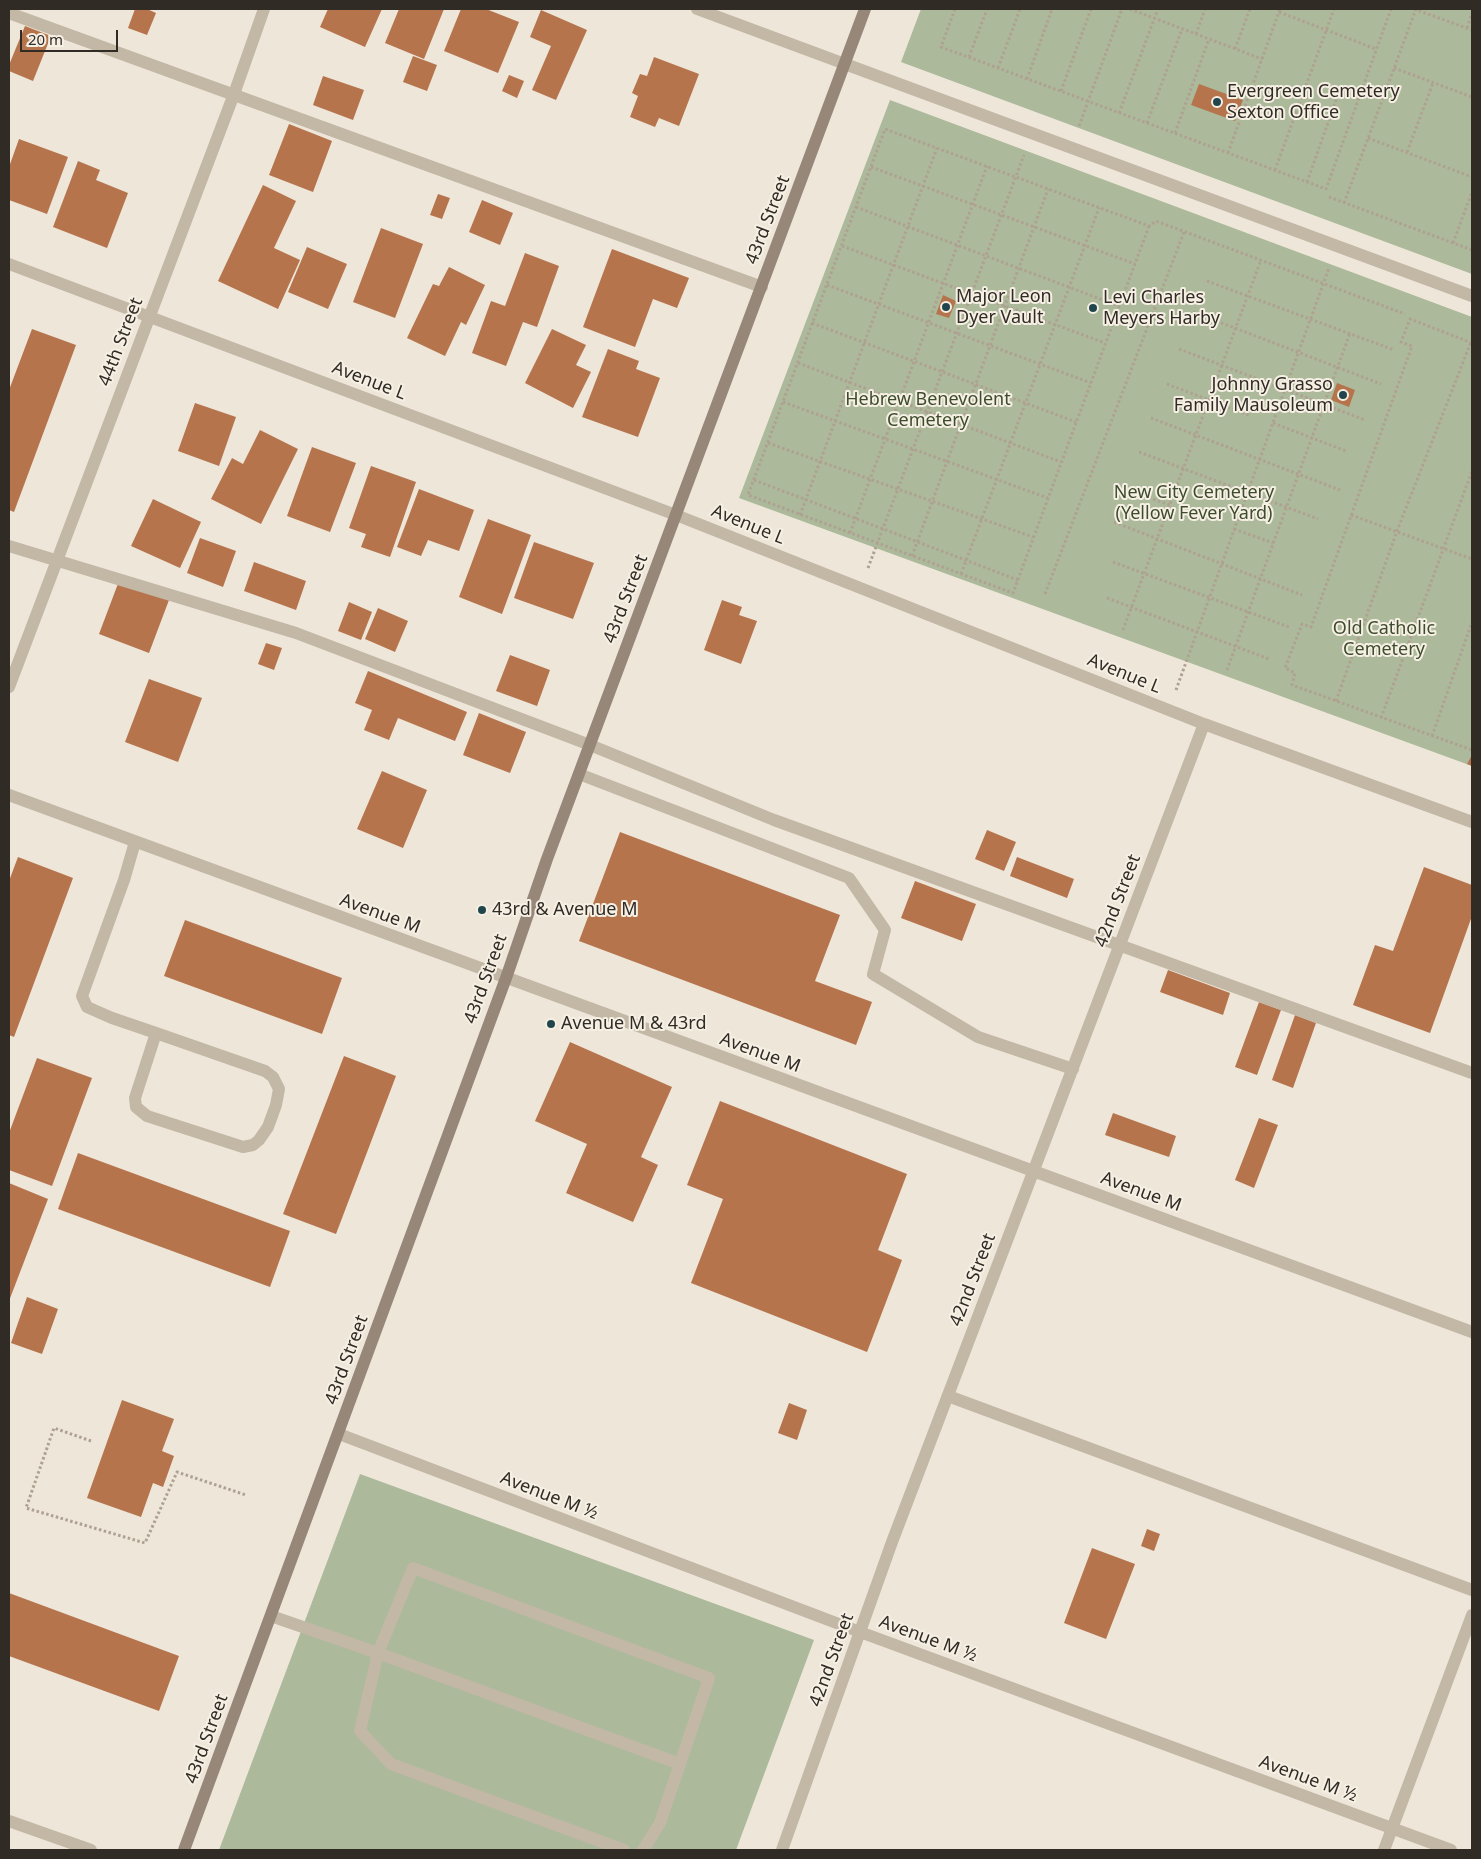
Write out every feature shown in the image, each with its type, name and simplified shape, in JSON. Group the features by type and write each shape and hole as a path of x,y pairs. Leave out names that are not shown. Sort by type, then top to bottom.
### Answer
{"street":[{"name":"44th Street","path":"9,687 234,94 264,9"},
{"path":"697,9 1472,296"},
{"name":"43rd Street","path":"184,1850 506,978 578,774 866,9"},
{"path":"9,12 762,287"},
{"name":"Avenue L","path":"9,264 676,516 1204,724 1472,822"},
{"path":"9,546 296,633 590,745 774,820 1472,1073"},
{"name":"42nd Street","path":"782,1850 860,1632 948,1396 1204,724"},
{"path":"578,774 849,878 886,930 873,974 978,1037 1073,1068"},
{"name":"Avenue M","path":"9,796 1472,1332"},
{"path":"136,842 82,996 87,1006 112,1018 156,1033 265,1071 273,1078 278,1089 276,1105 268,1127 253,1146 243,1147 147,1116 136,1107 135,1098 156,1033"},
{"path":"948,1396 1472,1590"},
{"name":"Avenue M ½","path":"339,1434 860,1632 1451,1850"},
{"path":"624,1850 391,1764 360,1731 378,1653 413,1568 709,1678 660,1823 643,1850"},
{"path":"1384,1850 1472,1615"},
{"path":"271,1616 378,1653 680,1764"},
{"path":"9,1821 91,1850"}],"path":[{"path":"956,9 941,47 1326,189 1391,9"},
{"path":"969,57 987,9"},
{"path":"998,68 1020,9"},
{"path":"1027,79 1052,9"},
{"path":"1061,91 1091,9"},
{"path":"1071,148 1122,9"},
{"path":"1130,9 1262,58"},
{"path":"1119,112 1158,9"},
{"path":"1196,34 1205,9"},
{"path":"1235,48 1250,9"},
{"path":"1275,170 1334,9"},
{"path":"1344,203 1415,9 1472,30"},
{"path":"1228,153 1280,10 1376,49"},
{"path":"1466,28 1472,12"},
{"path":"1147,123 1182,28"},
{"path":"1175,133 1209,39"},
{"path":"1394,68 1472,97"},
{"path":"1407,152 1433,83"},
{"path":"1307,182 1341,86"},
{"path":"1149,226 886,129 748,495 1013,593 1149,226 1156,221 1405,314"},
{"path":"860,589 1032,133"},
{"path":"1368,138 1472,177"},
{"path":"800,514 937,148"},
{"path":"850,533 987,166"},
{"path":"871,167 1135,264"},
{"path":"912,556 1048,189"},
{"path":"1453,243 1472,192"},
{"path":"1329,197 1472,250"},
{"path":"856,207 1119,306"},
{"path":"961,574 1099,208"},
{"path":"1045,594 1184,232"},
{"path":"842,246 1105,343"},
{"path":"1168,710 1337,246"},
{"path":"1123,630 1260,260"},
{"path":"1207,281 1394,350"},
{"path":"827,285 1091,383"},
{"path":"1193,312 1381,384"},
{"path":"1336,701 1397,531 1472,342 1410,319 1400,342 1412,346 1311,627 1302,624 1285,668 1295,673 1292,685 1382,718 1472,750"},
{"path":"812,323 1076,422"},
{"path":"1227,670 1350,333"},
{"path":"1179,349 1366,420"},
{"path":"798,363 1062,462"},
{"path":"1167,384 1252,416"},
{"path":"783,402 1048,498"},
{"path":"1151,418 1340,490"},
{"path":"1273,423 1346,451"},
{"path":"768,443 1033,537"},
{"path":"1139,452 1318,518"},
{"path":"1382,718 1472,471"},
{"path":"754,480 1018,580"},
{"path":"1125,489 1170,505"},
{"path":"1351,515 1472,559"},
{"path":"1114,522 1302,595"},
{"path":"1234,529 1273,543"},
{"path":"1113,562 1289,627"},
{"path":"1108,598 1269,659"},
{"path":"1432,736 1472,622"},
{"path":"91,1441 54,1428 26,1508 146,1542 177,1472 246,1495"}],"green space":[{"path":"921,9 1472,9 1472,274 901,62"},
{"path":"890,100 1472,317 1472,766 739,498"},
{"path":"360,1474 814,1640 736,1850 219,1850"}],"building":[{"path":"135,9 147,9 156,13 147,35 128,28"},
{"path":"328,9 382,9 365,47 320,27"},
{"path":"399,9 444,9 424,59 385,43"},
{"path":"461,9 486,9 519,22 498,73 444,51"},
{"path":"541,10 587,30 556,100 532,90 551,46 530,37"},
{"path":"25,26 51,36 33,81 9,71 9,65"},
{"path":"413,56 437,65 427,91 403,82"},
{"path":"654,57 699,74 679,126 659,118 655,127 630,117 638,96 632,93 640,74 647,76"},
{"path":"509,75 524,81 517,98 502,91"},
{"path":"323,76 364,90 353,120 313,105"},
{"name":"Evergreen Cemetery Sexton Office","path":"1199,84 1243,100 1235,121 1191,105"},
{"path":"289,124 332,141 313,192 269,175"},
{"path":"19,139 68,157 47,214 9,200 9,167"},
{"path":"78,161 100,170 96,180 128,193 107,248 53,227"},
{"path":"263,185 296,201 274,248 300,260 278,309 218,281"},
{"path":"438,194 450,198 442,219 430,215"},
{"path":"482,200 513,213 500,245 469,232"},
{"path":"381,228 423,244 395,318 353,302"},
{"path":"307,247 347,264 328,309 288,292"},
{"path":"612,249 689,278 677,308 653,299 635,347 583,327"},
{"path":"525,253 559,266 537,327 523,322 506,366 472,353 491,301 505,306"},
{"path":"449,267 485,285 466,325 461,322 445,356 407,338 433,284 439,286"},
{"name":"Major Leon Dyer Vault","path":"943,295 956,301 949,318 936,314"},
{"path":"32,329 76,345 14,512 9,510 9,390"},
{"path":"552,329 586,345 576,365 591,372 573,408 525,383"},
{"path":"608,349 639,361 636,369 660,378 638,437 582,417"},
{"name":"Johnny Grasso Family Mausoleum","path":"1337,383 1355,390 1349,407 1331,400"},
{"path":"195,403 236,417 219,466 178,451"},
{"path":"260,430 298,449 261,524 211,499 232,458 243,464"},
{"path":"312,447 356,463 330,532 287,516"},
{"path":"371,466 416,482 390,557 361,547 366,534 349,528"},
{"path":"419,489 474,510 459,551 428,540 421,556 397,547"},
{"path":"153,499 201,522 180,568 131,546"},
{"path":"488,519 531,535 502,614 459,597"},
{"path":"200,538 236,551 223,587 187,573"},
{"path":"534,542 594,563 573,619 514,598"},
{"path":"254,562 306,581 296,610 244,591"},
{"path":"119,581 169,600 149,653 99,634"},
{"path":"722,600 742,607 739,615 757,621 741,664 704,650"},
{"path":"349,602 372,612 361,640 338,631"},
{"path":"378,608 408,621 395,652 365,639"},
{"path":"266,643 282,648 274,670 258,664"},
{"path":"510,655 550,670 537,706 496,691"},
{"path":"368,671 467,712 455,741 398,718 389,740 364,730 372,710 355,703"},
{"path":"149,679 202,698 178,762 125,742"},
{"path":"479,713 526,732 510,773 463,755"},
{"path":"1472,755 1472,766 1467,764"},
{"path":"382,771 427,790 403,848 357,829"},
{"path":"987,830 1016,842 1004,871 975,859"},
{"path":"620,832 840,915 815,981 872,1002 856,1045 579,941"},
{"path":"18,857 73,878 14,1037 9,1035 9,881"},
{"path":"1017,857 1074,879 1067,898 1010,876"},
{"path":"1424,867 1472,885 1472,916 1430,1033 1353,1005 1375,945 1393,951"},
{"path":"915,881 976,904 962,941 901,918"},
{"path":"185,920 342,978 322,1034 164,976"},
{"path":"1168,970 1230,993 1223,1015 1160,992"},
{"path":"1259,1002 1281,1010 1257,1075 1235,1067"},
{"path":"1295,1015 1316,1023 1293,1088 1272,1080"},
{"path":"570,1042 672,1087 641,1157 658,1165 633,1222 566,1193 587,1144 535,1121"},
{"path":"344,1056 396,1076 336,1234 283,1214"},
{"path":"37,1058 92,1078 52,1186 9,1170 9,1133"},
{"path":"720,1101 907,1174 878,1250 902,1260 867,1352 691,1283 723,1199 687,1185"},
{"path":"1113,1113 1176,1136 1169,1157 1105,1135"},
{"path":"1259,1118 1278,1125 1254,1188 1235,1180"},
{"path":"78,1153 290,1231 270,1287 58,1209"},
{"path":"9,1183 48,1199 9,1301"},
{"path":"27,1297 58,1309 42,1354 11,1343"},
{"path":"122,1400 174,1419 162,1451 174,1456 163,1487 153,1483 141,1517 87,1498"},
{"path":"789,1403 807,1410 797,1440 778,1433"},
{"path":"1147,1529 1160,1534 1154,1551 1141,1546"},
{"path":"1092,1548 1135,1564 1106,1639 1064,1623"},
{"path":"9,1593 179,1656 159,1711 9,1656"}],"place":[{"name":"Evergreen Cemetery Sexton Office","path":"1217,102"},
{"name":"Major Leon Dyer Vault","path":"946,307"},
{"name":"Levi Charles Meyers Harby","path":"1093,308"},
{"name":"Johnny Grasso Family Mausoleum","path":"1343,395"},
{"name":"43rd & Avenue M","path":"482,910"},
{"name":"Avenue M & 43rd","path":"551,1024"}],"park label":[{"name":"Hebrew Benevolent Cemetery","path":"928,410"},
{"name":"New City Cemetery (Yellow Fever Yard)","path":"1194,503"},
{"name":"Old Catholic Cemetery","path":"1384,639"}]}
